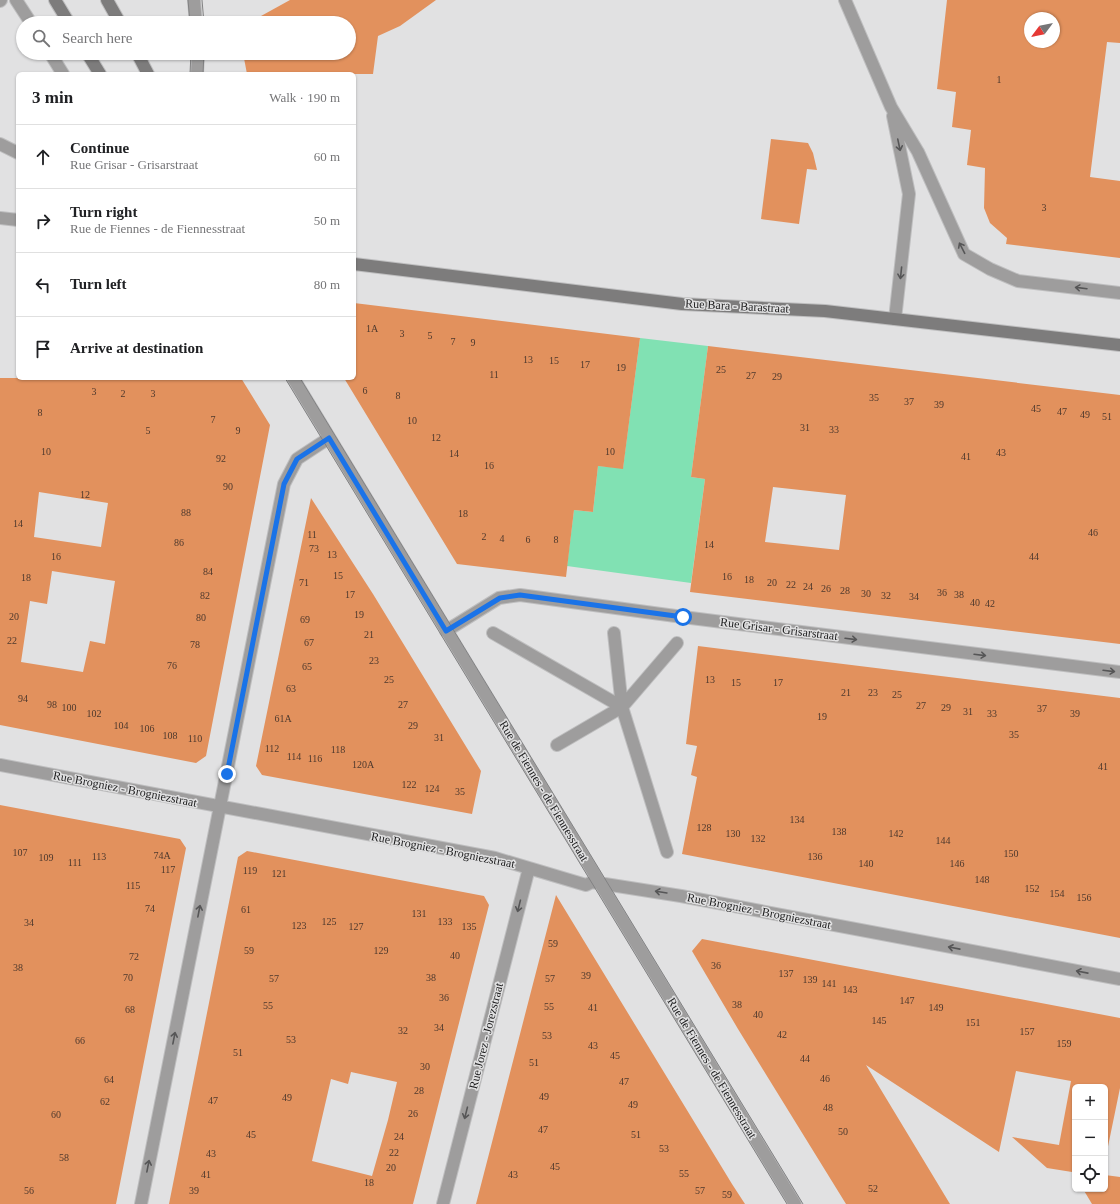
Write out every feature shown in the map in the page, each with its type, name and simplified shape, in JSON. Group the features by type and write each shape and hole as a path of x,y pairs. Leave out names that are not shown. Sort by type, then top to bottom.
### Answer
{"main road":[{"path":"55,0 65,16"},
{"path":"107,0 116,16"},
{"path":"91,60 99,72"},
{"path":"140,60 147,72"},
{"name":"Rue Bara - Barastraat","path":"356,264 682,304 825,311 1120,345"}],"street":[{"path":"16,0 26,16"},
{"path":"194,0 195,16"},
{"path":"845,0 891,107 918,152 964,254 990,269 1018,281 1120,293"},
{"path":"54,60 62,72"},
{"path":"197,72 198,60"},
{"path":"891,107 909,194 895,319"},
{"path":"0,144 16,152"},
{"path":"0,218 16,220"},
{"name":"Rue de Fiennes - de Fiennesstraat","path":"294,380 795,1204"},
{"path":"141,1204 284,484 297,459 329,438"},
{"name":"Rue Grisar - Grisarstraat","path":"446,631 500,598 520,595 1120,672"},
{"path":"493,633 622,707"},
{"path":"614,633 622,707 667,852"},
{"path":"558,745 622,707 677,643"},
{"name":"Rue Brogniez - Brogniezstraat","path":"0,766 495,858 586,885 592,882 681,896 1120,979"},
{"name":"Rue Jorez - Jorezstraat","path":"443,1204 529,868"}],"green space":[{"path":"640,338 708,346 691,477 705,479 691,583 567,566 574,510 593,512 598,466 623,468"}],"building":[{"path":"290,0 436,0 400,26 378,36 373,74 356,74 356,72 247,72 244,60 356,60 356,16 261,16"},
{"path":"947,0 1120,0 1120,43 1107,42 1090,177 1120,181 1120,258 1006,244 1007,238 990,223 984,208 985,168 967,165 971,130 952,127 956,92 937,89"},
{"path":"771,139 808,143 813,153 817,170 807,169 799,224 761,219"},
{"path":"356,303 640,338 623,469 598,466 593,512 574,510 566,577 457,564 345,380 356,380"},
{"path":"708,346 1120,395 1120,644 690,592 705,479 691,477","holes":["773,487 846,495 839,550 765,542"]},
{"path":"0,378 16,378 16,380 242,380 270,425 206,756 196,763 0,725","holes":["39,492 108,503 101,547 34,537","52,571 115,581 105,644 90,641 83,672 21,662 30,601 47,604"]},
{"path":"311,498 373,594 481,771 472,814 262,775 256,766"},
{"path":"698,646 1120,698 1120,938 682,854 697,777 691,775 697,746 686,744"},
{"path":"0,805 180,839 186,848 116,1204 0,1204"},
{"path":"247,851 484,896 489,905 413,1204 169,1204 238,857","holes":["351,1072 397,1082 372,1176 312,1161 331,1079 348,1084"]},
{"path":"556,895 732,1184 745,1204 476,1204"},
{"path":"702,939 1120,1018 1120,1088 1108,1146 1108,1084 1072,1084 1072,1172 1047,1168 1012,1137 1059,1145 1071,1081 1016,1071 999,1152 866,1065 950,1204 846,1204 738,1029 692,951"},
{"path":"1108,1175 1120,1177 1120,1204 1092,1204 1085,1192 1108,1192"}],"tram line":[{"path":"188,0 189,16"},
{"path":"202,0 203,16"},
{"path":"190,72 191,60"},
{"path":"203,72 204,60"},
{"path":"286,380 787,1204"},
{"path":"301,380 803,1204"}],"route":[{"path":"227,774 284,484 297,459 329,438 446,631 500,598 520,595 683,617"}]}
